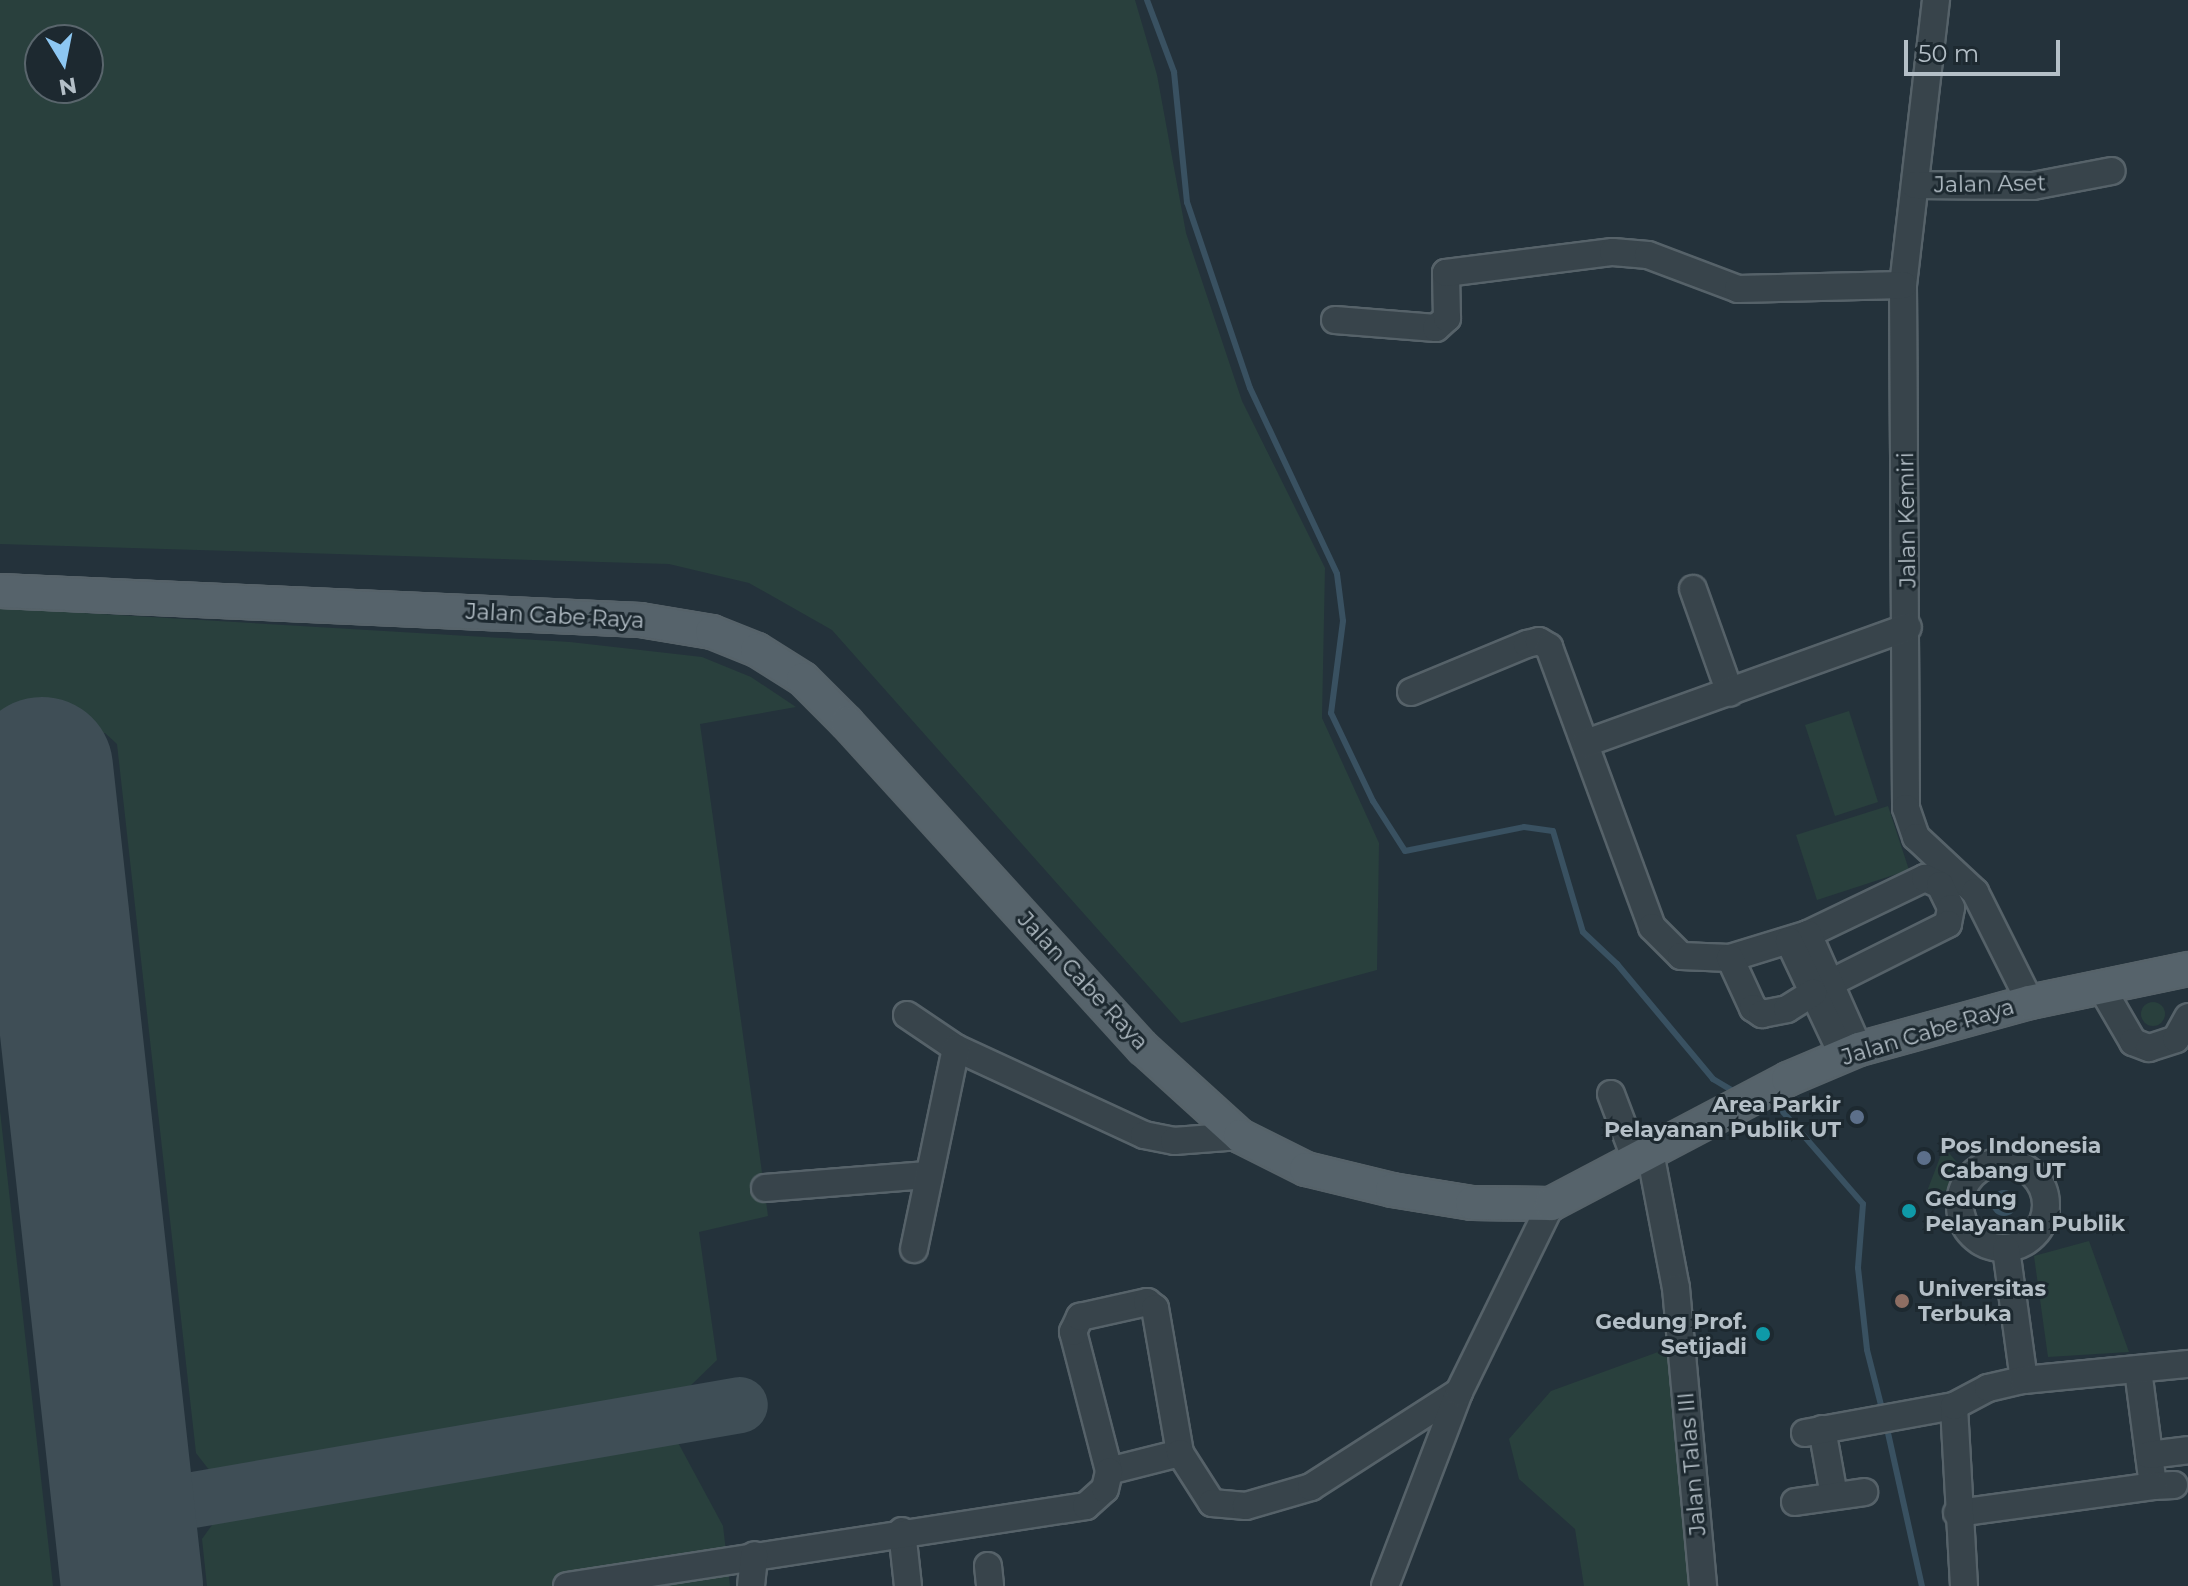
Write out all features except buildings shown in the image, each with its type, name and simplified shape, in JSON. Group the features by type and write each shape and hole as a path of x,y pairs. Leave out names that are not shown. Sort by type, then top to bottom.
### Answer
{"main road":[{"name":"Jalan Cabe Raya","path":"0,591 640,620 712,632 757,650 803,679 847,723 1143,1048 1240,1136 1306,1169 1392,1190 1472,1203 1551,1204 1788,1079 1851,1052 2030,1002 2188,969"}],"street":[{"name":"Jalan Kemiri","path":"1936,0 1903,285 1909,823 1916,837 1975,892 2030,1002"},
{"name":"Jalan Aset","path":"1915,185 2033,186 2112,171"},
{"path":"1335,320 1436,328 1447,318 1446,273 1613,252 1648,255 1738,289 1903,285"},
{"path":"1693,589 1730,693"},
{"path":"1586,743 1908,627"},
{"path":"1411,692 1539,641 1549,647 1652,927 1681,956 1730,958 1799,937 1925,878 1940,885 1951,908 1948,924 1787,1009 1762,1014 1753,1008 1730,958"},
{"path":"1799,937 1851,1052"},
{"path":"2100,985 2133,1042 2149,1048 2176,1039 2188,1017"},
{"path":"907,1015 956,1048 1144,1135 1174,1141 1240,1136"},
{"path":"914,1249 926,1175 956,1048"},
{"name":"Jalan Talas III","path":"1611,1094 1643,1156 1676,1288 1703,1586"},
{"path":"765,1188 926,1175"},
{"path":"1385,1586 1459,1392 1551,1204"},
{"path":"2006,1249 2024,1380"},
{"path":"567,1586 902,1531 1086,1506 1105,1489 1109,1471 1073,1332 1080,1317 1147,1302 1155,1308 1180,1453 1212,1503 1246,1506 1272,1501 1347,1468 1433,1405 1459,1392"},
{"path":"1834,1496 1822,1429 1954,1406 1988,1388 2024,1380 2188,1364"},
{"path":"1957,1513 2164,1485 2149,1455 2138,1370"},
{"path":"1954,1406 1957,1513 1964,1586"},
{"path":"2149,1455 2188,1450"},
{"path":"1109,1471 1180,1453"},
{"path":"1795,1502 1864,1492"},
{"path":"902,1531 908,1586"},
{"path":"751,1586 754,1555"}],"green space":[{"path":"0,0 1135,0 1157,75 1186,233 1242,401 1325,568 1322,718 1379,843 1377,970 1181,1023 832,630 749,583 669,564 0,544"},
{"path":"0,608 570,642 702,657 751,677 796,707 700,724 768,1216 699,1232 717,1360 685,1391 213,1475 196,1453 117,744 105,733 0,743"},
{"path":"1849,711 1878,802 1835,816 1805,725"},
{"path":"1888,806 1909,870 1817,900 1796,835"},
{"path":"2153,1002 2164,1009 2165,1014 2158,1025 2153,1026 2142,1019 2141,1014 2148,1003"},
{"path":"0,1111 53,1586 0,1586"},
{"path":"1944,1147 1960,1166 1949,1190 1926,1194"},
{"path":"2089,1241 2129,1352 2048,1357 2034,1256"},
{"path":"1680,1344 1697,1586 1584,1586 1575,1529 1519,1479 1509,1439 1551,1391"},
{"path":"675,1437 723,1526 730,1586 207,1586 202,1539 222,1511"}],"water":[{"path":"2004,1190 2013,1194 2017,1203 2013,1212 2004,1216 1995,1212 1991,1203 1995,1194"}],"waterway":[{"path":"1147,0 1174,72 1187,202 1250,388 1337,574 1343,621 1331,713 1373,801 1405,851 1524,827 1553,831 1583,932 1617,964 1713,1079 1738,1094"},
{"path":"1768,1102 1777,1105 1863,1204 1858,1268 1867,1350 1883,1413"},
{"path":"1886,1424 1922,1586"}],"taxiway":[{"path":"124,1512 740,1405"}],"runway":[{"path":"42,768 132,1586"}],"place":[{"name":"Area Parkir Pelayanan Publik UT","path":"1857,1117"},
{"name":"Pos Indonesia Cabang UT","path":"1924,1158"},
{"name":"Gedung Pelayanan Publik","path":"1909,1211"},
{"name":"Universitas Terbuka","path":"1902,1301"},
{"name":"Gedung Prof. Setijadi","path":"1763,1334"}]}
